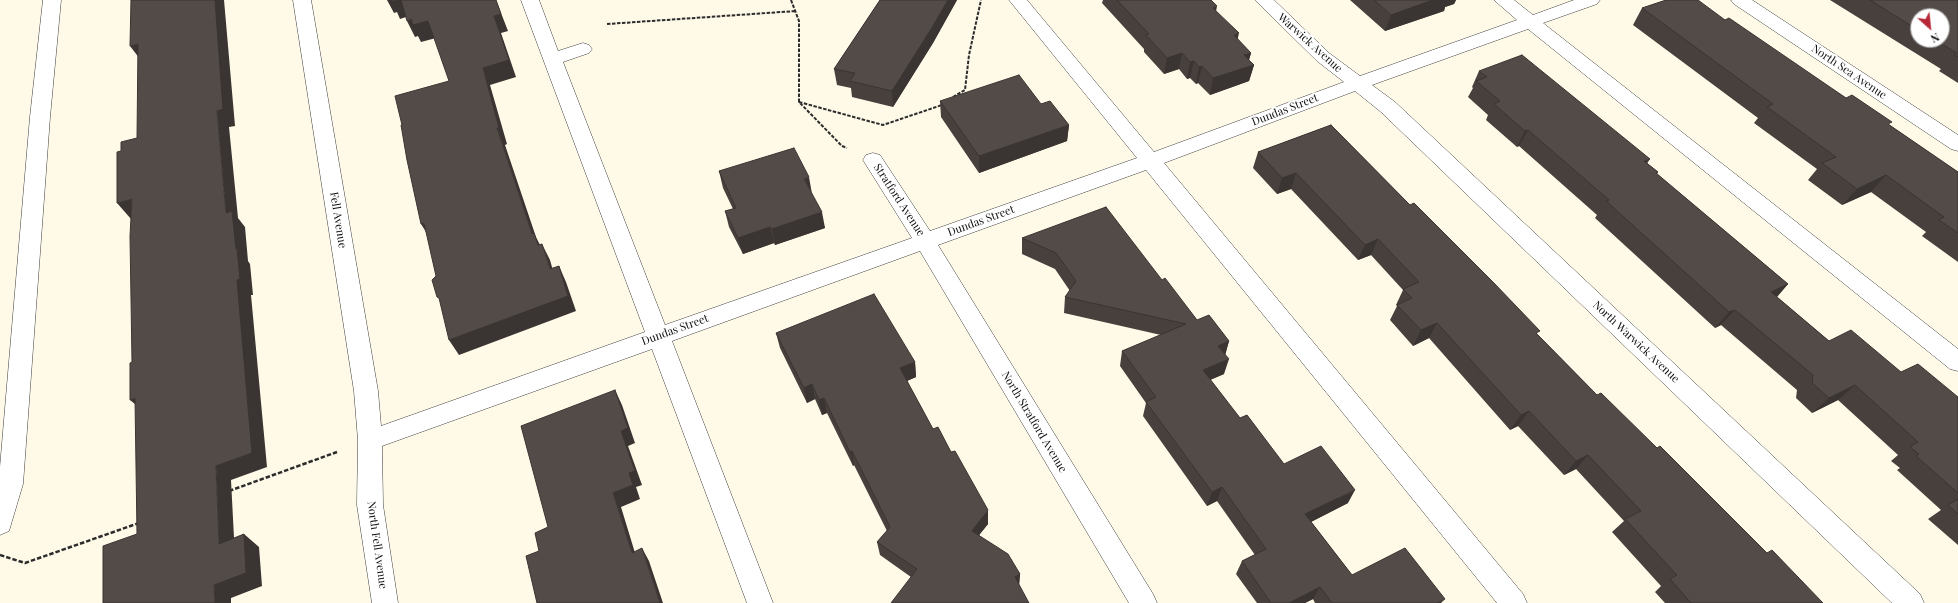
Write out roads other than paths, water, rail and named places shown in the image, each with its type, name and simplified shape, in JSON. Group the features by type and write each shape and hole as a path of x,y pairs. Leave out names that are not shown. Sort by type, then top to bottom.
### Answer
{"street":[{"path":"0,523 12,484 40,117 52,0"},
{"name":"Fell Avenue","path":"302,0 366,391 370,440"},
{"path":"530,0 760,603"},
{"path":"1018,0 1040,40 1149,161 1514,603"},
{"name":"Warwick Avenue","path":"1264,0 1323,57 1358,84"},
{"path":"1503,0 1958,362"},
{"name":"Dundas Street","path":"370,440 1149,161 1591,0"},
{"name":"North Sea Avenue","path":"1740,0 1958,144"},
{"path":"553,59 583,50"},
{"name":"North Warwick Avenue","path":"1358,84 1388,107 1911,603"},
{"name":"Stratford Avenue","path":"873,160 925,241"},
{"name":"North Stratford Avenue","path":"925,241 1144,603"},
{"name":"North Fell Avenue","path":"370,440 370,505 385,603"}]}
